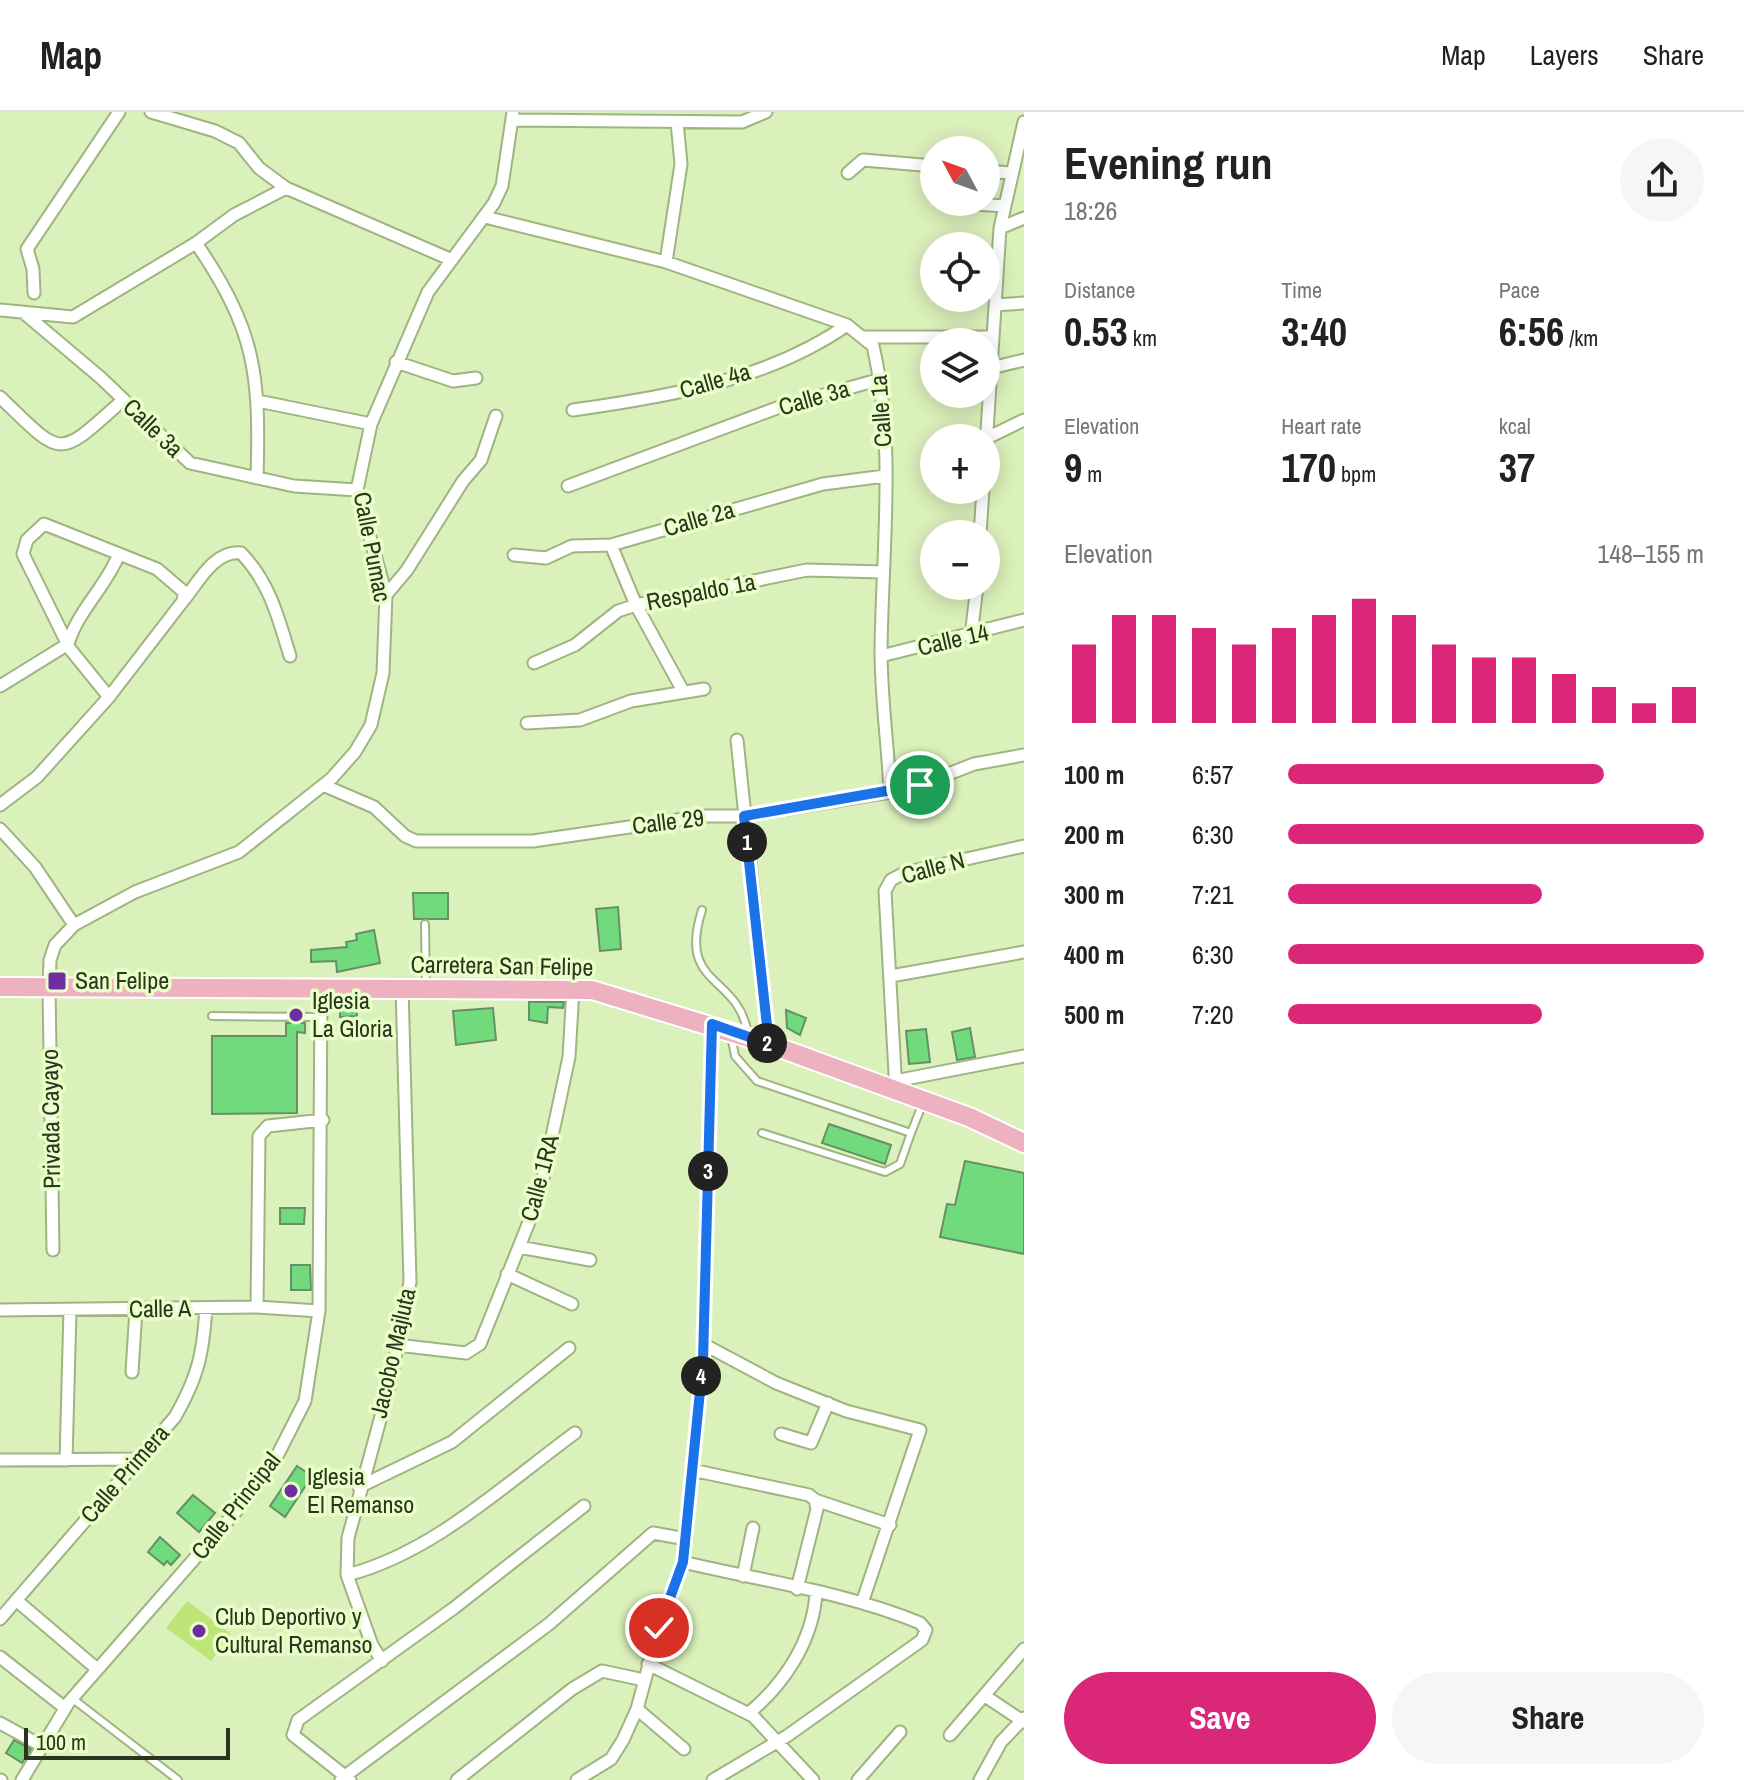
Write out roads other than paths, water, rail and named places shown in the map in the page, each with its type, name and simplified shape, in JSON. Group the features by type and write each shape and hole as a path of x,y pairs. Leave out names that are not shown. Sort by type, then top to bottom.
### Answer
{"main road":[{"name":"Carretera San Felipe","path":"0,987 573,989 615,995 895,1086 923,1101 1024,1143"}],"street":[{"path":"34,293 33,269 27,249 119,112"},
{"path":"151,112 215,131 239,143 259,168 286,188 452,260"},
{"path":"513,116 677,122 744,117 766,112"},
{"name":"Calle Pumac","path":"49,988 50,960 55,945 74,925 135,892 239,852 323,785 355,752 371,725 383,673 386,595 357,490 371,424 428,292 485,217 502,186 513,116"},
{"path":"666,262 679,198 681,164 677,122"},
{"path":"1000,232 1010,173 1024,122"},
{"path":"848,173 863,160 920,165"},
{"path":"1000,172 1010,173"},
{"path":"0,310 73,317 196,243 234,215 286,188"},
{"path":"1000,206 1004,206"},
{"path":"485,217 666,262 847,325 865,337 920,337"},
{"path":"1000,228 1024,218"},
{"path":"196,243 230,292 254,357 258,401 257,478"},
{"path":"1000,305 1024,303"},
{"name":"Calle 3a","path":"24,313 190,463 294,486 357,490"},
{"name":"Calle 4a","path":"573,410 701,386 819,345 847,325"},
{"name":"Calle 1a","path":"865,337 873,346 881,379 885,476 881,656 890,792"},
{"path":"1000,366 1024,360"},
{"path":"396,362 453,381 476,378"},
{"name":"Calle 3a","path":"568,486 777,408 881,379"},
{"path":"0,397 45,441 66,445 77,441 123,400"},
{"path":"258,401 371,424"},
{"path":"386,595 407,570 463,481 481,460 496,416"},
{"path":"1000,432 1024,420"},
{"name":"Calle 2a","path":"514,555 546,558 572,546 611,545 823,484 885,476"},
{"path":"109,697 68,644 23,554 27,540 44,524 157,569 184,592 183,601"},
{"path":"611,545 636,605 683,691"},
{"path":"0,805 37,777 109,697 216,560 226,554 241,553 256,569 271,593 290,656"},
{"path":"0,686 68,644 73,626 109,578 119,554"},
{"name":"Respaldo 1a","path":"534,663 575,645 618,611 636,605 807,570 883,572"},
{"path":"971,636 975,600"},
{"name":"Calle 14","path":"881,656 971,636 1024,620"},
{"path":"527,723 580,720 631,701 704,689"},
{"path":"737,740 769,1044"},
{"name":"Calle 29","path":"323,785 374,807 405,836 432,844 533,841 705,816 744,816 890,792 920,785 974,764 1024,755"},
{"path":"0,829 35,867 74,925"},
{"name":"Calle N","path":"895,1086 885,891 891,880 904,873 1024,846"},
{"path":"891,976 1024,952"},
{"name":"Jacobo Majluta","path":"382,1661 372,1645 347,1575 348,1538 410,1282 402,987"},
{"name":"Privada Cayayo","path":"49,988 53,1250"},
{"name":"Calle Principal","path":"22,1780 69,1703 245,1501 274,1462 305,1401 319,1311 317,1227 323,1120 321,988"},
{"name":"Calle 1RA","path":"397,1345 466,1353 480,1344 539,1197 569,1057 573,989"},
{"path":"577,1780 611,1759 637,1709 648,1664 683,1562 703,1344 721,1027"},
{"path":"895,1086 1024,1056"},
{"path":"257,1307 259,1136 268,1126 323,1120"},
{"path":"519,1247 590,1260"},
{"path":"507,1274 572,1304"},
{"name":"Calle A","path":"0,1310 257,1307 319,1311"},
{"name":"Calle Primera","path":"2,1614 136,1459 155,1443 195,1383 204,1351 206,1308"},
{"path":"132,1372 136,1309"},
{"path":"66,1460 70,1310"},
{"path":"703,1344 776,1383 828,1403 920,1430 863,1600"},
{"path":"359,1487 452,1442 569,1348"},
{"path":"781,1434 811,1443 828,1403"},
{"path":"347,1575 367,1570 434,1536 575,1433"},
{"path":"0,1460 136,1459"},
{"path":"692,1470 809,1495 815,1500 890,1525"},
{"path":"797,1589 817,1509 815,1500"},
{"path":"584,1506 382,1661 298,1720 293,1735 345,1779 549,1624 653,1533 686,1539"},
{"path":"743,1576 753,1528"},
{"path":"683,1562 797,1589 863,1600 920,1623 926,1630 922,1640 779,1741 713,1780"},
{"path":"749,1713 772,1694 787,1675 799,1651 816,1593"},
{"path":"16,1600 97,1669"},
{"path":"950,1735 1024,1649"},
{"path":"0,1657 69,1703"},
{"path":"648,1664 749,1713 813,1780"},
{"path":"457,1780 572,1689 602,1671 644,1680"},
{"path":"980,1780 1001,1742 1023,1720 985,1696"},
{"path":"637,1709 684,1749"},
{"path":"0,1723 42,1746"},
{"path":"858,1780 900,1732"}],"lane":[{"path":"702,910 694,935 695,953 702,969 745,1013 749,1037"},
{"path":"425,924 426,988"},
{"path":"212,1016 321,1017"},
{"path":"721,1027 735,1056 757,1081 911,1133"},
{"path":"762,1133 885,1172 893,1171 900,1164 923,1101"},
{"path":"69,1703 178,1780"}],"place":[{"name":"San Felipe","path":"57,981"},
{"name":"Iglesia La Gloria","path":"296,1015"},
{"name":"Iglesia El Remanso","path":"291,1491"},
{"name":"Club Deportivo y Cultural Remanso","path":"199,1631"}]}
